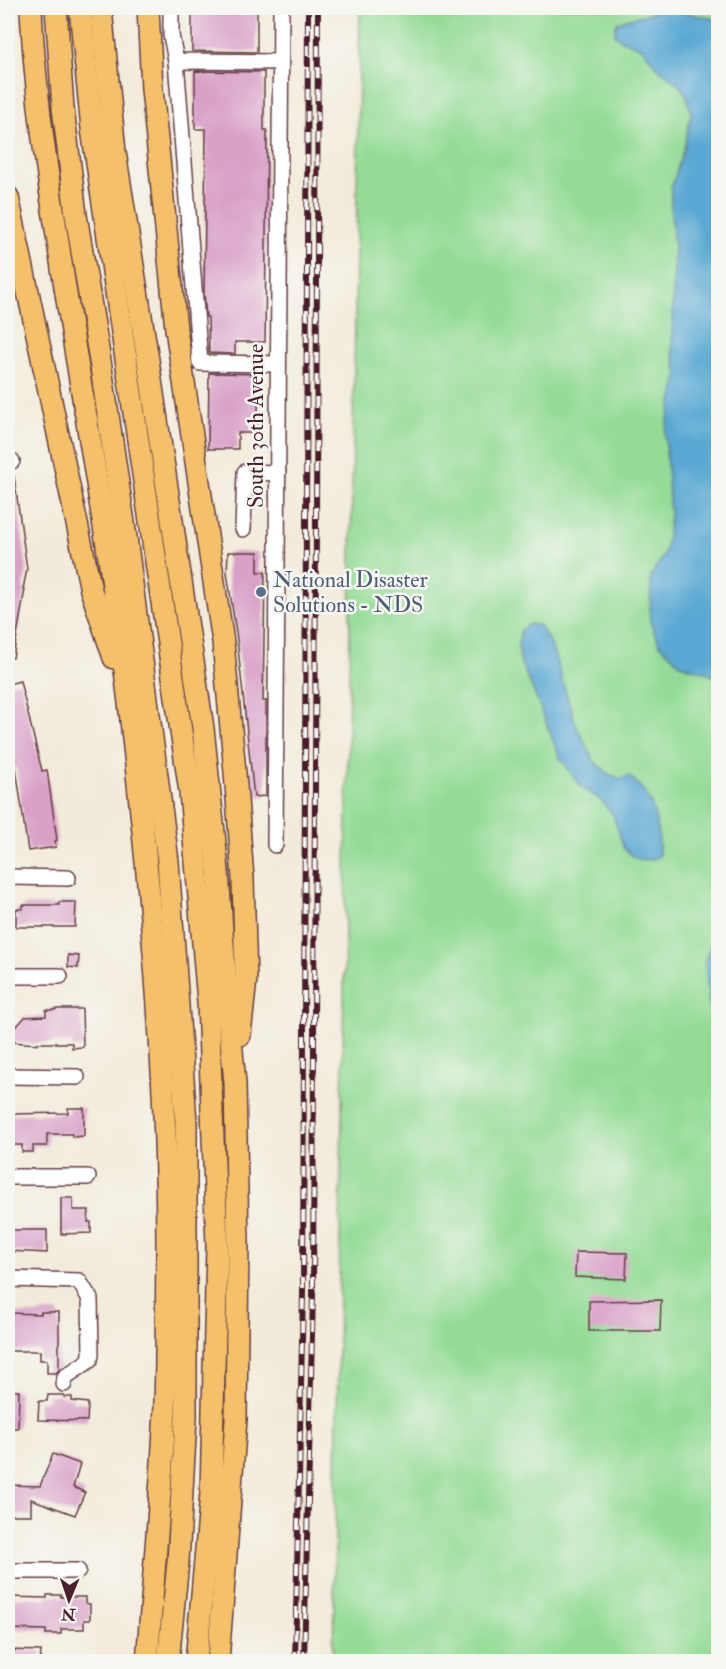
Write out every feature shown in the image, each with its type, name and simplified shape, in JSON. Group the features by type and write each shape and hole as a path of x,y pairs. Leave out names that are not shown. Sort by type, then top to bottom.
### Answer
{"highway":[{"path":"31,8 47,170 114,584 129,702 157,982 166,1226 164,1425 147,1662"},
{"path":"56,8 63,108 76,215 126,537 168,861 186,1122 186,1419 178,1562 168,1662"},
{"path":"80,8 92,129 190,792 208,1002 217,1246 211,1493 196,1662"},
{"path":"101,8 115,152 203,728 218,871 235,1083 238,1244 236,1420 218,1662"},
{"path":"148,8 152,89 176,329 223,642 236,784 243,879 246,979 235,1083"},
{"path":"8,197 91,590 129,702"}],"street":[{"path":"171,8 171,35 176,61 200,363 278,364"},
{"name":"South 30th Avenue","path":"275,845 280,8"},
{"path":"176,61 280,62"},
{"path":"243,529 245,472 278,473"},
{"path":"8,877 68,878"},
{"path":"8,975 60,976"},
{"path":"8,1076 77,1077"},
{"path":"8,1177 88,1178"},
{"path":"8,1280 79,1281 90,1299 90,1360 65,1377 64,1384"},
{"path":"8,1571 78,1571"}],"green space":[{"path":"360,8 718,8 718,1661 333,1661"}],"water":[{"path":"664,10 718,20 718,679 706,672 680,664 660,645 650,622 651,576 665,553 670,515 665,434 678,375 672,349 674,248 671,189 685,144 691,113 687,96 679,85 657,67 642,48 615,35 615,29 617,23 626,19"},
{"path":"529,624 540,626 552,647 576,725 595,762 609,774 620,779 629,776 638,783 650,802 657,823 659,856 649,860 637,859 624,849 613,815 601,800 582,788 560,758 521,664 518,645 521,630"},
{"path":"718,921 718,1040 709,1002 705,962"}],"building":[{"path":"192,8 257,8 257,52 192,51"},
{"path":"195,71 264,72 264,130 267,130 265,342 235,342 235,354 209,353 208,317 206,317 204,293 206,129 195,129"},
{"path":"209,373 258,374 258,433 238,433 238,449 208,449"},
{"path":"8,476 14,476 27,569 13,658 8,658"},
{"path":"228,552 258,552 258,572 265,572 263,701 266,701 266,796 254,797 237,639 227,572"},
{"path":"20,681 42,771 47,770 57,840 55,841 56,847 28,851 16,768 13,768 11,763 8,764 8,684"},
{"path":"59,902 76,902 75,927 16,927 16,909 23,909 23,905 59,905"},
{"path":"68,955 79,956 78,968 68,967"},
{"path":"82,1009 83,1047 72,1048 72,1043 12,1042 12,1026 17,1026 25,1017 46,1016 46,1010"},
{"path":"68,1108 84,1108 84,1136 47,1134 47,1146 33,1146 33,1152 22,1152 22,1145 8,1145 8,1114 68,1113"},
{"path":"61,1198 73,1198 73,1210 89,1210 88,1222 91,1222 91,1233 61,1234"},
{"path":"8,1230 47,1230 47,1253 8,1251"},
{"path":"576,1252 627,1253 626,1279 575,1277"},
{"path":"661,1300 660,1331 589,1331 589,1301"},
{"path":"41,1312 59,1312 59,1370 56,1373 47,1373 47,1360 40,1360 40,1351 9,1351 8,1313 41,1314"},
{"path":"8,1390 19,1391 18,1428 8,1428"},
{"path":"48,1395 64,1395 64,1397 72,1397 72,1401 88,1403 87,1421 38,1420 39,1401 47,1401"},
{"path":"53,1454 80,1464 73,1487 85,1492 75,1515 31,1499 31,1515 8,1515 8,1485 40,1486"},
{"path":"47,1595 85,1597 85,1603 90,1604 90,1620 84,1620 84,1629 61,1629 61,1634 46,1634 46,1630 8,1629 8,1597 47,1598"},
{"path":"8,1650 41,1651 40,1662 8,1662"}],"railway":[{"path":"295,1662 303,1294 308,8"},
{"path":"304,1662 313,1294 318,8"}],"place":[{"name":"National Disaster Solutions - NDS","path":"261,592"}]}
